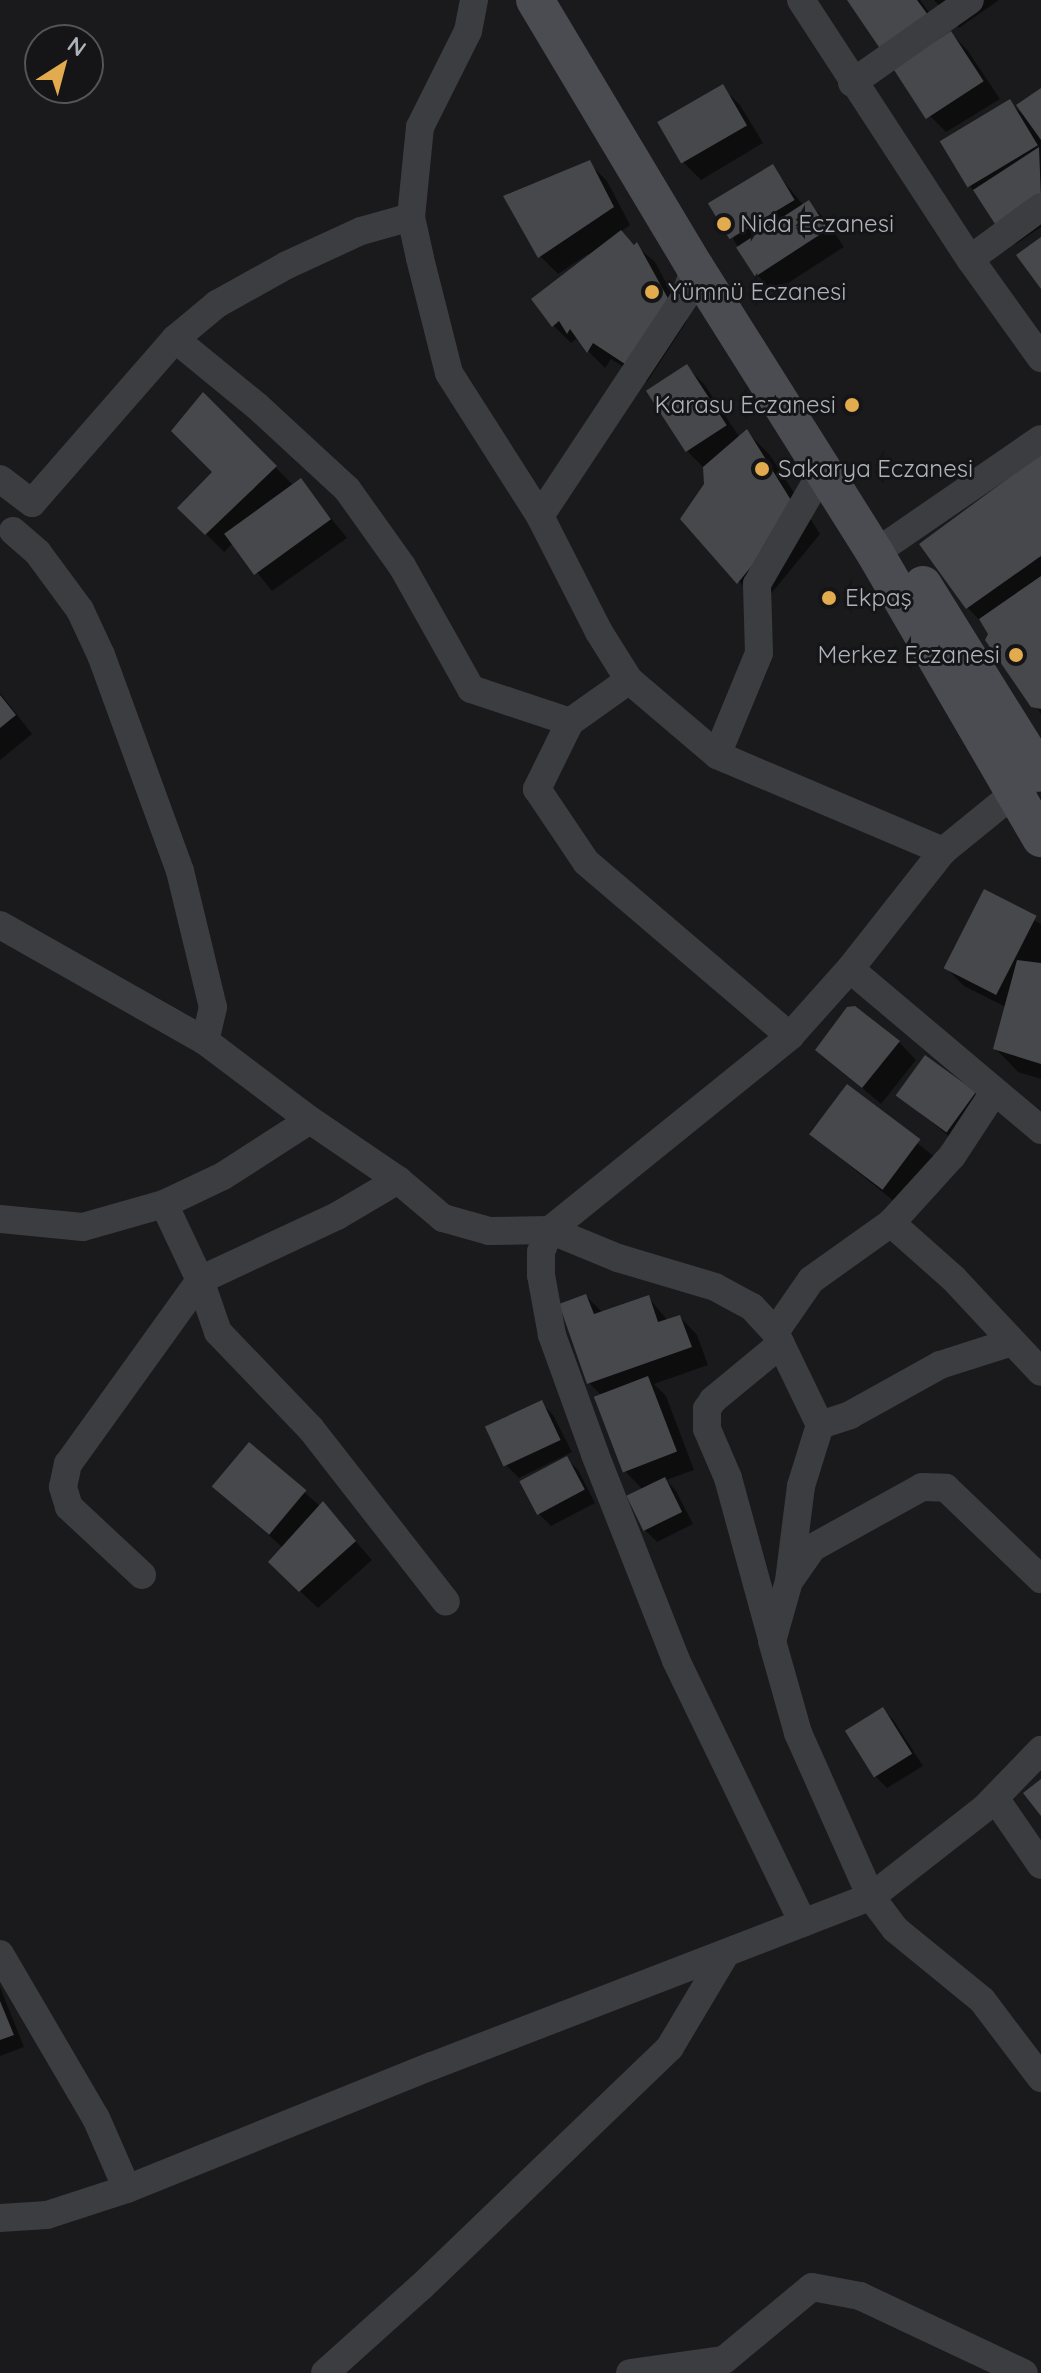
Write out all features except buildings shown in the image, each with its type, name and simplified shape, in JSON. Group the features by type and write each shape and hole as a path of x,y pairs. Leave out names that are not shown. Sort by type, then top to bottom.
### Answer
{"main road":[{"path":"535,0 822,472 885,547"},
{"path":"559,0 885,547 1032,779 1041,838"}],"street":[{"path":"474,0 468,31 420,127 411,217 449,373 540,516 599,632 629,680 717,755 943,851"},
{"path":"801,0 852,83 970,259 1041,358"},
{"path":"852,83 970,0"},
{"path":"970,259 1041,207"},
{"path":"205,1041 213,1007 180,871 101,655 80,610 38,553 7,539 32,503 175,339 217,304 287,265 361,231 411,217"},
{"path":"540,516 685,297 695,267"},
{"path":"175,339 257,406 347,489 402,566 471,689 570,722"},
{"path":"885,547 1041,439"},
{"path":"717,755 759,653 757,584 822,472"},
{"path":"0,479 32,503"},
{"path":"629,680 570,722 537,789 586,862 790,1036"},
{"path":"803,1923 676,1660 595,1454 552,1335 541,1275 541,1252 550,1230 790,1036 850,969 943,851 1032,779"},
{"path":"0,925 205,1041 310,1120 398,1180 443,1218 489,1231 550,1230 618,1258 715,1287 752,1307 778,1338 820,1425 801,1486 789,1581 772,1641"},
{"path":"850,969 1041,1130"},
{"path":"994,1092 952,1156 891,1223 811,1280 778,1338 713,1400 707,1409 707,1429 728,1478 798,1733 871,1897 895,1929 982,2000 1041,2078"},
{"path":"0,1219 83,1227 164,1204 223,1176 310,1120"},
{"path":"142,1575 69,1507 63,1487 68,1464 200,1280 337,1216 398,1180"},
{"path":"164,1204 200,1280 218,1332 311,1429 446,1602"},
{"path":"891,1223 954,1279 1041,1372"},
{"path":"820,1425 850,1415 940,1365 1012,1342"},
{"path":"789,1581 812,1548 922,1487 946,1488 1041,1579"},
{"path":"0,2218 47,2215 127,2189 871,1897 995,1798 1041,1750"},
{"path":"995,1798 1041,1865"},
{"path":"325,2373 422,2286 670,2047 726,1953"},
{"path":"0,1954 96,2118 127,2189"},
{"path":"630,2373 723,2366 812,2287 860,2296 1024,2373"}],"place":[{"name":"Nida Eczanesi","path":"724,224"},
{"name":"Yümnü Eczanesi","path":"652,292"},
{"name":"Karasu Eczanesi","path":"852,405"},
{"name":"Sakarya Eczanesi","path":"762,469"},
{"name":"Ekpaş","path":"829,598"},
{"name":"Merkez Eczanesi","path":"1016,655"}]}
